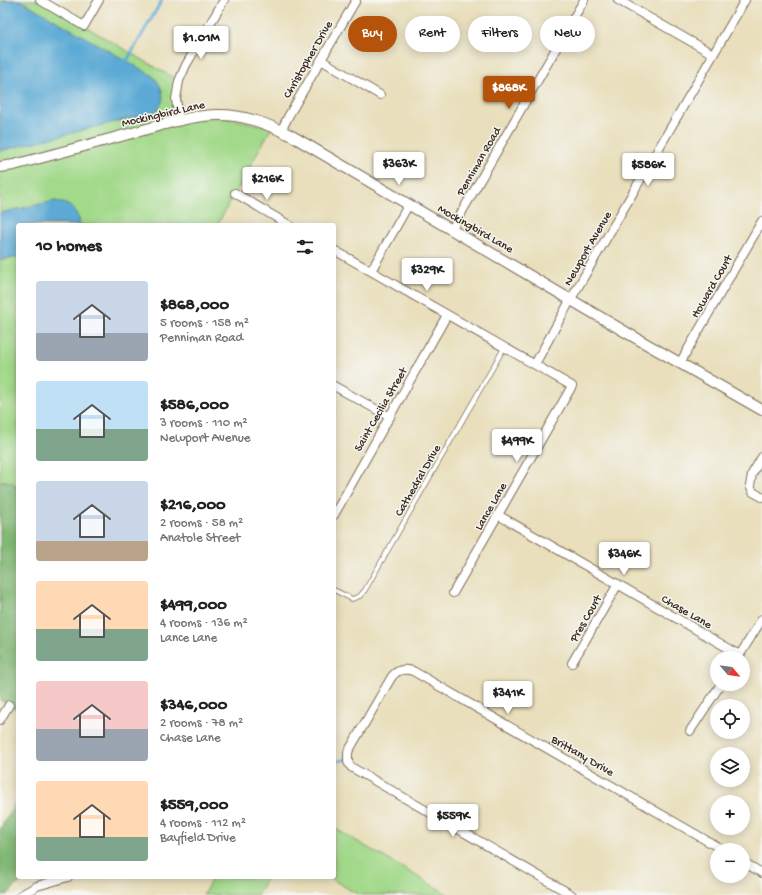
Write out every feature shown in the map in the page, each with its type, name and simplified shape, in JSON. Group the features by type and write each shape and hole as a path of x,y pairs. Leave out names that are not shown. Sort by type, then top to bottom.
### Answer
{"street":[{"path":"40,0 84,26 99,0"},
{"path":"179,121 176,98 179,81 186,65 224,0"},
{"name":"Christopher Drive","path":"281,131 356,0"},
{"name":"Penniman Road","path":"452,229 584,0"},
{"path":"618,0 713,54"},
{"name":"Newport Avenue","path":"535,364 745,0"},
{"path":"321,60 380,95"},
{"name":"Mockingbird Lane","path":"0,167 14,165 179,121 210,115 228,115 258,122 281,131 409,204 571,300 762,410"},
{"path":"235,194 284,223"},
{"path":"371,271 409,204"},
{"name":"Howard Court","path":"680,363 762,221"},
{"name":"Lance Lane","path":"336,251 572,386 453,593"},
{"name":"Saint Cecilia Street","path":"336,512 448,316"},
{"path":"336,387 390,417"},
{"path":"762,457 752,474 750,486 753,492 762,497"},
{"name":"Chase Lane","path":"498,515 618,584 729,651"},
{"name":"Pres Court","path":"572,663 618,584"},
{"path":"743,651 762,619"},
{"name":"Brittany Drive","path":"572,895 357,771 349,764 347,759 348,752 390,678 398,671 409,670 711,843"},
{"path":"690,731 716,691"},
{"path":"0,720 9,705"},
{"path":"750,866 762,873"},
{"path":"21,895 31,888 60,879"}],"lane":[{"name":"Cathedral Drive","path":"336,591 352,599 360,596 365,590 508,350"}],"green space":[{"path":"0,0 40,0 179,81 179,121 210,115 272,127 218,223 80,223 79,219 55,201 0,213"},
{"path":"16,257 16,487 15,484 7,481 0,481 0,260"},
{"path":"0,481 12,482 16,489 16,709 0,700"},
{"path":"16,802 16,879 26,879 18,884 7,895 0,895 0,830"},
{"path":"336,829 449,895 359,895 331,879 336,879"},
{"path":"212,879 266,879 257,895 203,895"}],"water":[{"path":"4,0 20,0 153,76 163,94 162,103 159,108 155,112 0,151 0,7"},
{"path":"55,201 65,203 72,208 75,211 80,223 16,223 16,257 0,260 0,213"}],"waterway":[{"path":"125,64 162,0"},
{"path":"336,762 347,759"}]}
